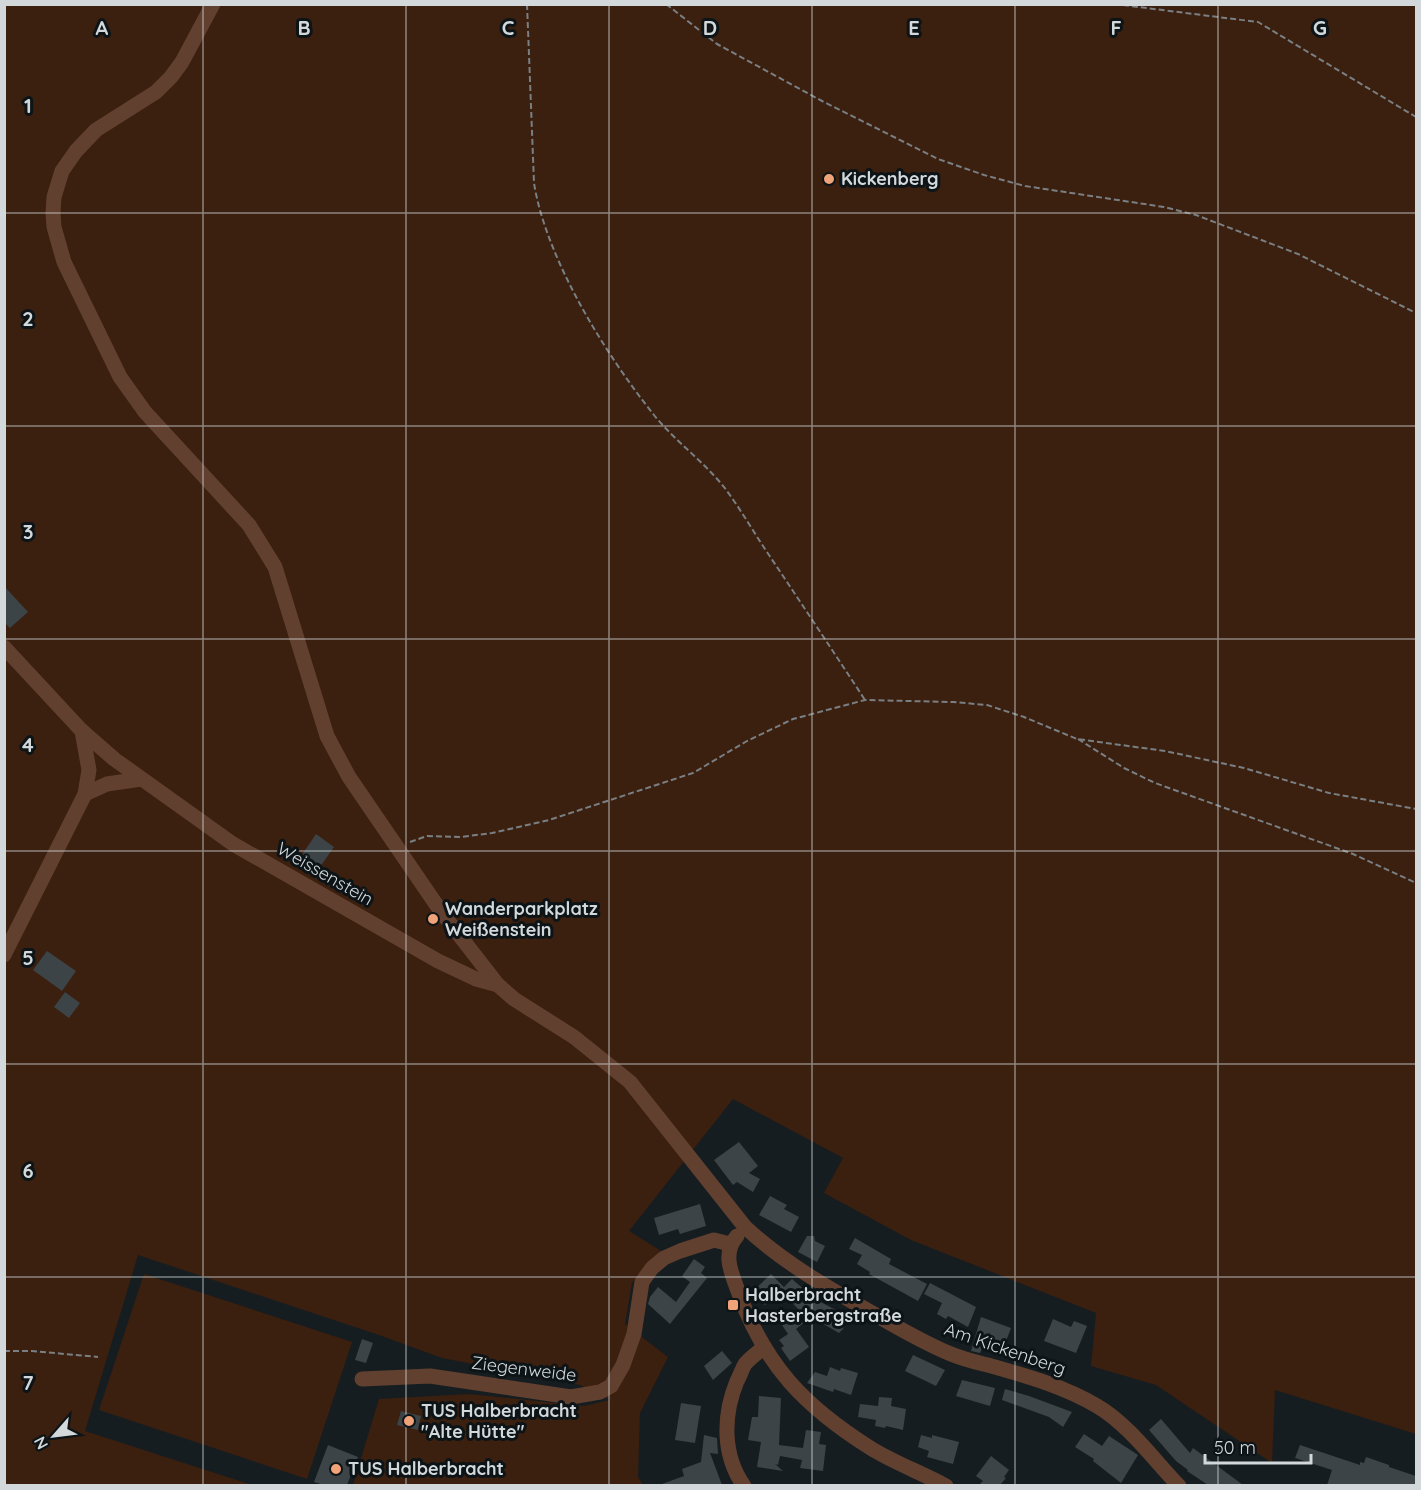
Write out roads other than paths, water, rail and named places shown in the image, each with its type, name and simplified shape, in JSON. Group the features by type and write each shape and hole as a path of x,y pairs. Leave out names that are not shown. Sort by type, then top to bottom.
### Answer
{"street":[{"path":"213,4 182,62 164,85 148,98 96,130 62,171 54,196 54,227 63,262 120,376 145,412 249,525 275,567 327,736 349,777 442,913 498,985"},
{"name":"Weissenstein","path":"4,647 82,730 114,759 233,844 427,956 476,979 498,985"},
{"path":"4,955 85,794 89,770 82,730"},
{"path":"85,794 107,784 141,779"},
{"name":"Am Kickenberg","path":"498,985 514,999 574,1037 630,1082 745,1227 763,1243 803,1272 923,1342 952,1355 1047,1383 1099,1407 1117,1421 1179,1485"},
{"path":"745,1227 730,1244 728,1255 730,1267 745,1309 763,1348 794,1389 841,1428 873,1450 946,1485"},
{"name":"Ziegenweide","path":"362,1379 430,1376 571,1396 600,1392 611,1386 623,1365 634,1334 642,1282 652,1268 664,1258 691,1247 714,1240 730,1244"},
{"path":"744,1485 737,1476 729,1456 727,1416 733,1391 745,1365 763,1348"}],"place":[{"name":"Kickenberg","path":"829,179"},
{"name":"Wanderparkplatz Weißenstein","path":"433,919"},
{"name":"Halberbracht Hasterbergstraße","path":"733,1305"},
{"name":"TUS Halberbracht \"Alte Hütte\"","path":"409,1421"},
{"name":"TUS Halberbracht","path":"336,1469"}]}
